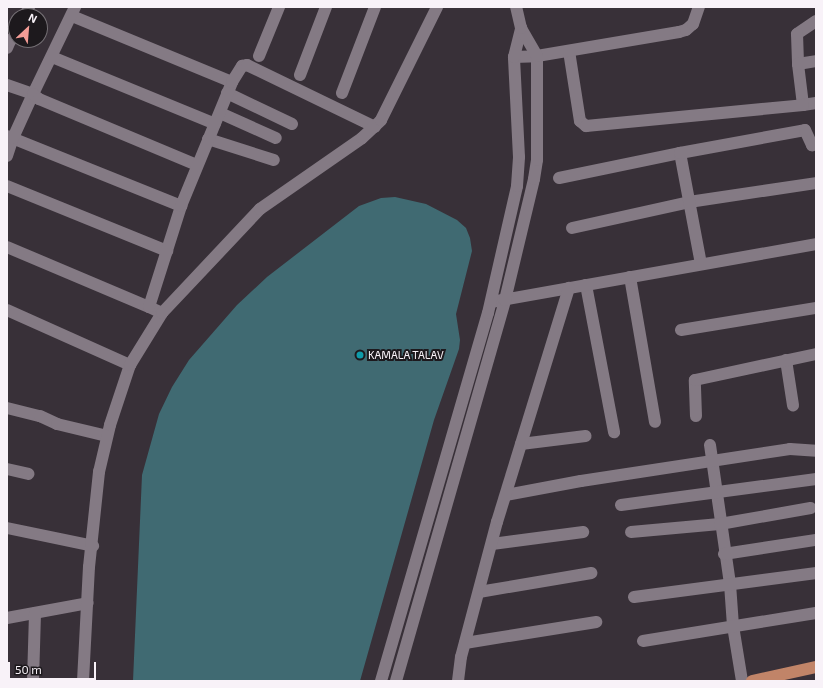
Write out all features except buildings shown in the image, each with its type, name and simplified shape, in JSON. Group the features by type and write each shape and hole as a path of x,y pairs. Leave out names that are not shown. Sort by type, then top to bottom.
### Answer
{"main road":[{"path":"752,681 816,667"}],"street":[{"path":"259,56 278,7"},
{"path":"300,75 326,7"},
{"path":"342,93 375,7"},
{"path":"83,681 89,567 93,546 99,472 118,395 130,365 162,313 260,209 362,138 381,120 437,7"},
{"path":"396,681 505,300 534,179 537,160 537,56 520,28 516,7"},
{"path":"514,57 537,56 569,51 686,30 693,24 699,7"},
{"path":"7,156 10,137 52,57 73,11 230,88 292,124"},
{"path":"803,105 798,64 797,34 816,21"},
{"path":"381,681 490,302 517,186 520,157 514,57 520,28"},
{"path":"569,51 580,121 586,126 816,103"},
{"path":"52,57 215,124"},
{"path":"798,64 816,61"},
{"path":"149,307 181,206 230,88 242,66 247,65 375,126"},
{"path":"7,85 33,94 39,99 197,165"},
{"path":"220,113 276,138"},
{"path":"559,178 680,153 805,130 812,145 816,144"},
{"path":"10,137 181,206"},
{"path":"208,139 274,160"},
{"path":"680,153 701,264"},
{"path":"572,228 689,202 816,182"},
{"path":"7,186 167,251"},
{"path":"490,302 816,244"},
{"path":"7,247 162,313"},
{"path":"630,277 655,422"},
{"path":"586,285 614,432"},
{"path":"458,681 465,643 492,544 569,288"},
{"path":"682,330 816,308"},
{"path":"7,310 130,365"},
{"path":"696,416 695,380 816,354"},
{"path":"786,360 792,405"},
{"path":"7,408 40,416 57,424 107,436"},
{"path":"521,444 586,436"},
{"path":"710,445 724,554 730,584 733,626 742,681"},
{"path":"506,495 790,450 816,451"},
{"path":"7,469 28,474"},
{"path":"621,505 716,491 816,479"},
{"path":"631,532 720,524 811,508"},
{"path":"7,528 93,546"},
{"path":"492,544 583,532"},
{"path":"724,554 816,540"},
{"path":"479,592 591,573"},
{"path":"634,597 816,573"},
{"path":"7,618 88,603"},
{"path":"33,681 35,613"},
{"path":"644,641 816,613"},
{"path":"465,643 596,622"}],"water":[{"path":"395,197 426,204 457,220 466,228 470,238 472,251 456,314 460,340 459,349 434,420 360,681 133,681 142,475 159,414 172,387 189,360 237,305 267,277 359,206 381,198"}],"place":[{"name":"KAMALA TALAV","path":"360,355"}]}
